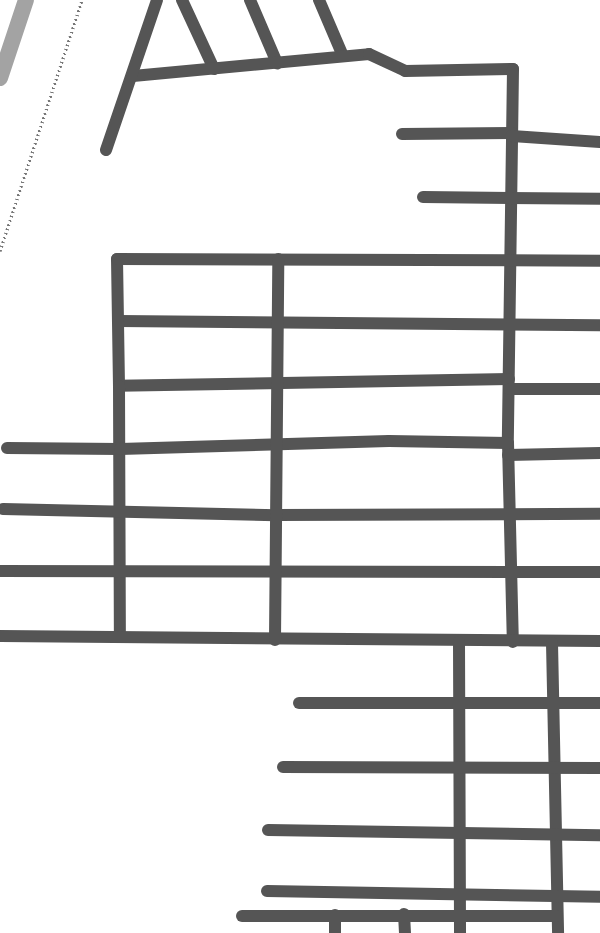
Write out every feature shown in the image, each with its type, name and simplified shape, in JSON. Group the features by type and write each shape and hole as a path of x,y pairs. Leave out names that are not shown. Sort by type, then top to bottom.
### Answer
{"street":[{"path":"106,150 157,0"},
{"path":"182,0 214,69"},
{"path":"250,0 277,63"},
{"path":"319,0 343,57"},
{"path":"133,76 369,54 405,72 513,69 508,449 513,642"},
{"path":"402,134 512,134 600,142"},
{"path":"423,197 600,199"},
{"path":"120,634 117,259 600,261"},
{"path":"275,640 278,259"},
{"path":"118,321 600,326"},
{"path":"119,386 277,385 374,379 600,389"},
{"path":"7,448 120,449 388,441 600,453"},
{"path":"3,509 276,515 600,514"},
{"path":"0,571 275,573 510,570 600,572"},
{"path":"0,636 120,634 275,640 600,642"},
{"path":"459,642 460,933"},
{"path":"552,643 554,835 558,933"},
{"path":"299,703 600,703"},
{"path":"283,767 600,768"},
{"path":"268,830 600,835"},
{"path":"267,891 600,897"},
{"path":"404,914 405,933"},
{"path":"242,916 459,914 557,916"},
{"path":"335,915 335,933"}],"path":[{"path":"0,251 82,0"}],"waterway":[{"path":"0,78 26,0"}]}
